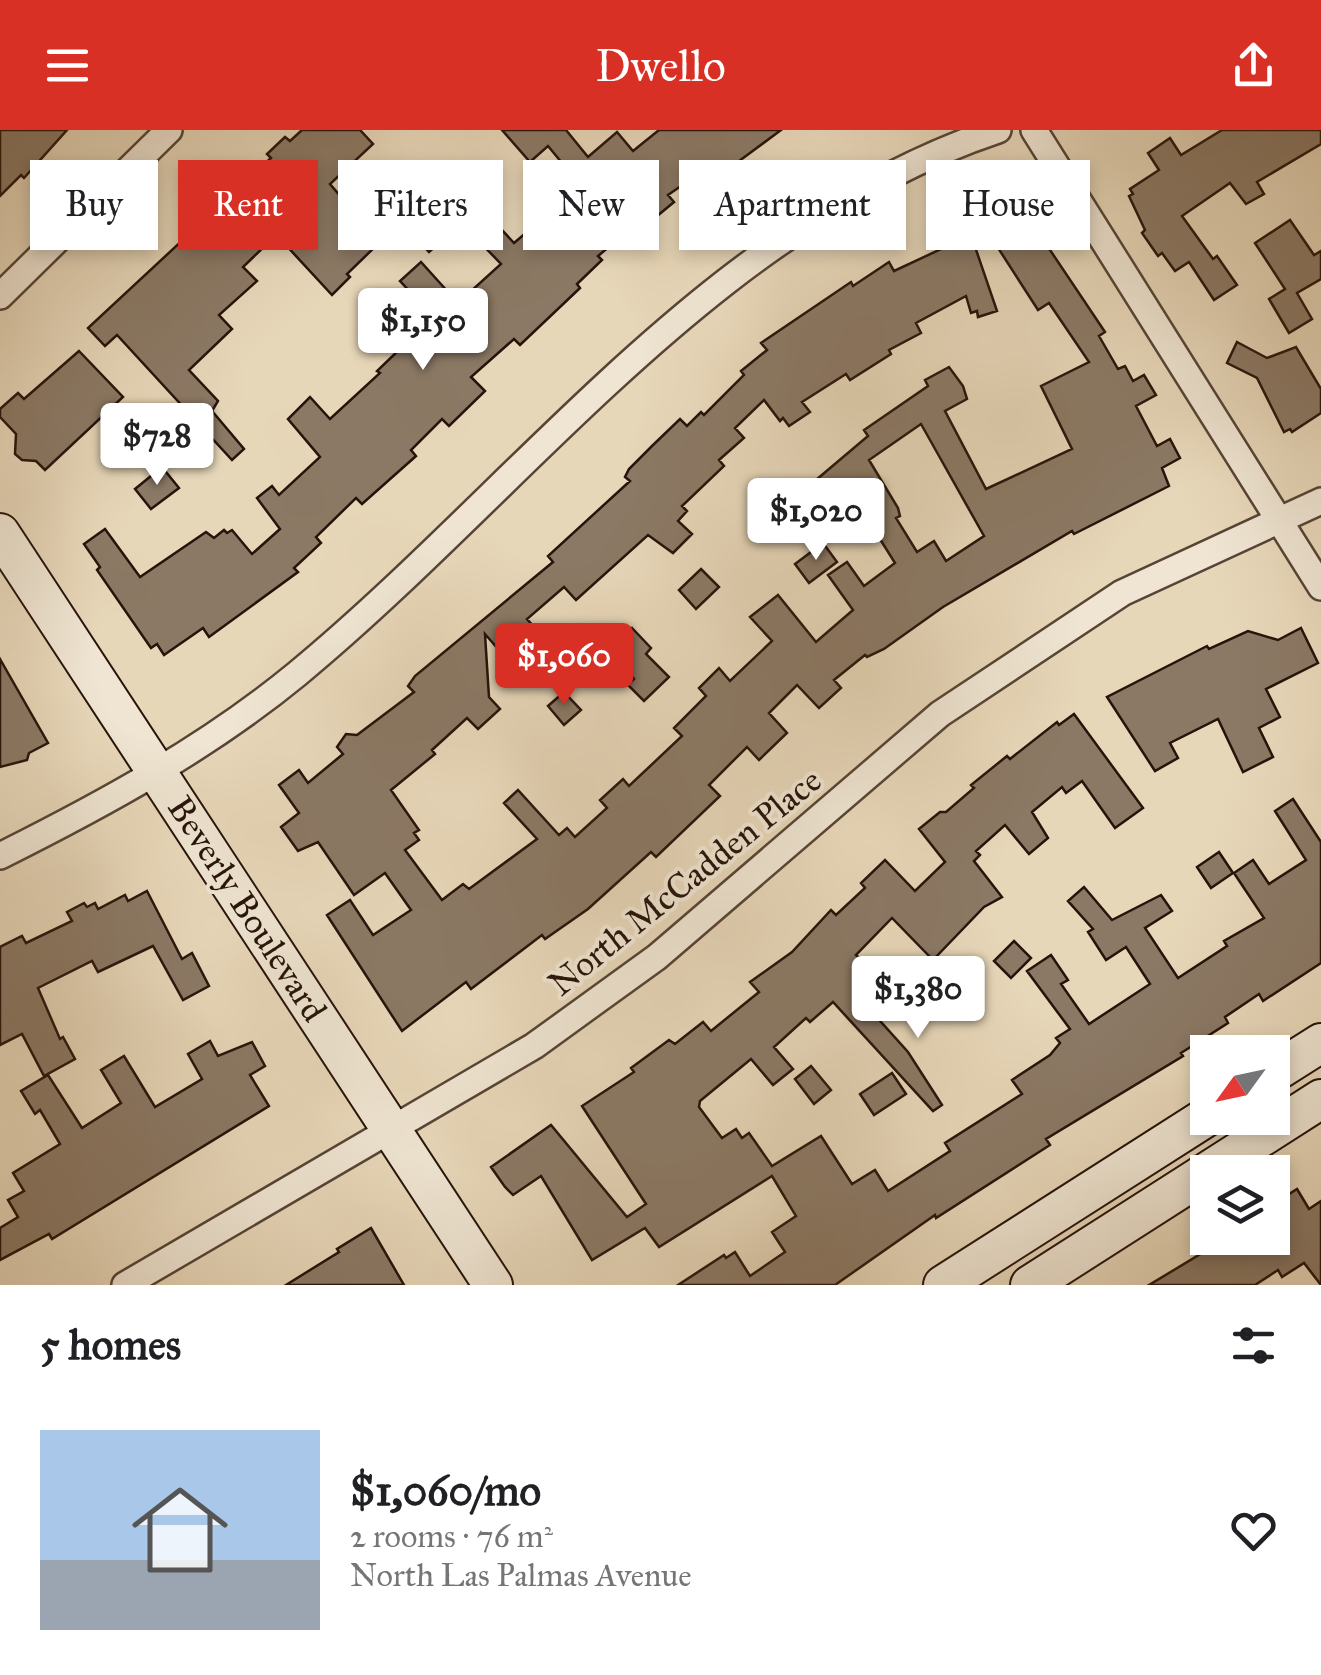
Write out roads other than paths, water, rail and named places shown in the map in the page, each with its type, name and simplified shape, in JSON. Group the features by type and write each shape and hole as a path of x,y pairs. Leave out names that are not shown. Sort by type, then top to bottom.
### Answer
{"main road":[{"name":"Beverly Boulevard","path":"0,533 493,1285"},
{"path":"1290,1063 1321,1043"},
{"path":"1030,1285 1321,1099"},
{"path":"943,1285 1190,1127"}],"street":[{"path":"0,296 169,130"},
{"path":"0,856 157,772 296,675 686,312 820,218 937,151 998,130"},
{"path":"1034,130 1321,588"},
{"name":"North McCadden Place","path":"125,1285 534,1046 657,957 940,714 1122,593 1321,501"}]}
